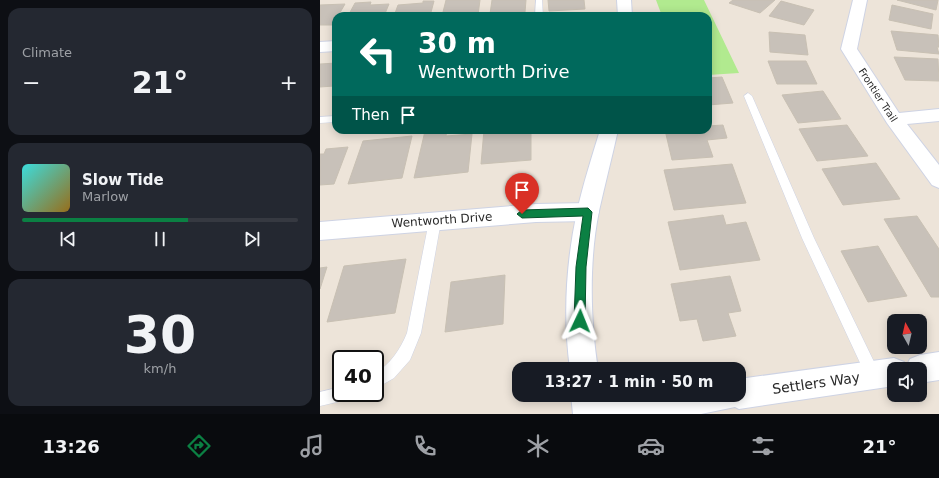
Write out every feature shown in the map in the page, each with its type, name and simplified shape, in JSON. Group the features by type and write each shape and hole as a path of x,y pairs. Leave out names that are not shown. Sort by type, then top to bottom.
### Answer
{"street":[{"path":"624,0 625,12"},
{"name":"Frontier Trail","path":"860,0 848,49 894,119 939,180"},
{"path":"320,48 332,46"},
{"path":"894,119 939,115"},
{"path":"583,362 579,335 581,267 588,212 608,134"},
{"name":"Wentworth Drive","path":"320,231 536,213 588,212"},
{"path":"927,368 939,366"},
{"name":"Settlers Way","path":"746,393 884,374"},
{"path":"587,402 588,414"},
{"path":"599,414 681,402"}],"lane":[{"path":"539,0 539,12"},
{"path":"748,96 780,166 808,238 884,374"},
{"path":"320,120 332,119"},
{"path":"384,376 406,355 414,333 435,221"},
{"path":"320,399 332,397"}],"green space":[{"path":"656,0 704,0 710,12 660,12"},
{"path":"712,17 739,73 712,75"}],"building":[{"path":"446,0 480,0 478,12 443,12"},
{"path":"492,0 526,0 525,12 490,12"},
{"path":"548,0 584,0 585,9 549,11"},
{"path":"733,0 775,0 760,13 729,3"},
{"path":"897,0 938,0 936,10"},
{"path":"423,1 434,1 431,12 395,12 398,5 423,3"},
{"path":"781,1 814,10 804,25 769,16"},
{"path":"371,2 370,5 389,4 386,12 350,12 355,3"},
{"path":"345,4 340,12 332,12 332,25 320,25 320,5"},
{"path":"892,5 933,14 931,29 889,20"},
{"path":"891,31 938,35 939,47 937,47 939,54 897,50"},
{"path":"769,32 805,35 808,55 770,52"},
{"path":"894,57 938,59 939,81 905,80"},
{"path":"768,61 806,61 817,84 777,84"},
{"path":"332,63 332,86 320,87 320,64"},
{"path":"722,77 733,103 712,105 712,78"},
{"path":"823,91 841,119 798,123 782,95"},
{"path":"723,125 727,138 707,140 713,157 672,160 666,134 712,134 712,126"},
{"path":"847,125 868,156 817,161 799,129"},
{"path":"424,134 446,134 446,136 472,134 468,172 414,178"},
{"path":"484,134 531,134 531,160 481,164"},
{"path":"412,136 402,178 348,184 363,141"},
{"path":"348,147 334,184 320,185 320,154 324,154 326,149"},
{"path":"876,163 900,199 843,205 822,169"},
{"path":"732,164 746,203 674,210 664,170"},
{"path":"723,215 726,225 746,222 760,260 680,270 668,222"},
{"path":"917,216 939,249 939,297 931,297 884,219"},
{"path":"878,246 907,296 868,302 841,251"},
{"path":"406,259 395,313 327,322 344,266"},
{"path":"327,267 320,289 320,268"},
{"path":"505,275 503,324 445,332 451,282"},
{"path":"730,276 741,311 728,313 736,336 703,341 697,319 680,321 671,284"}],"route":[{"path":"522,214 588,212 581,267 580,321"}]}
